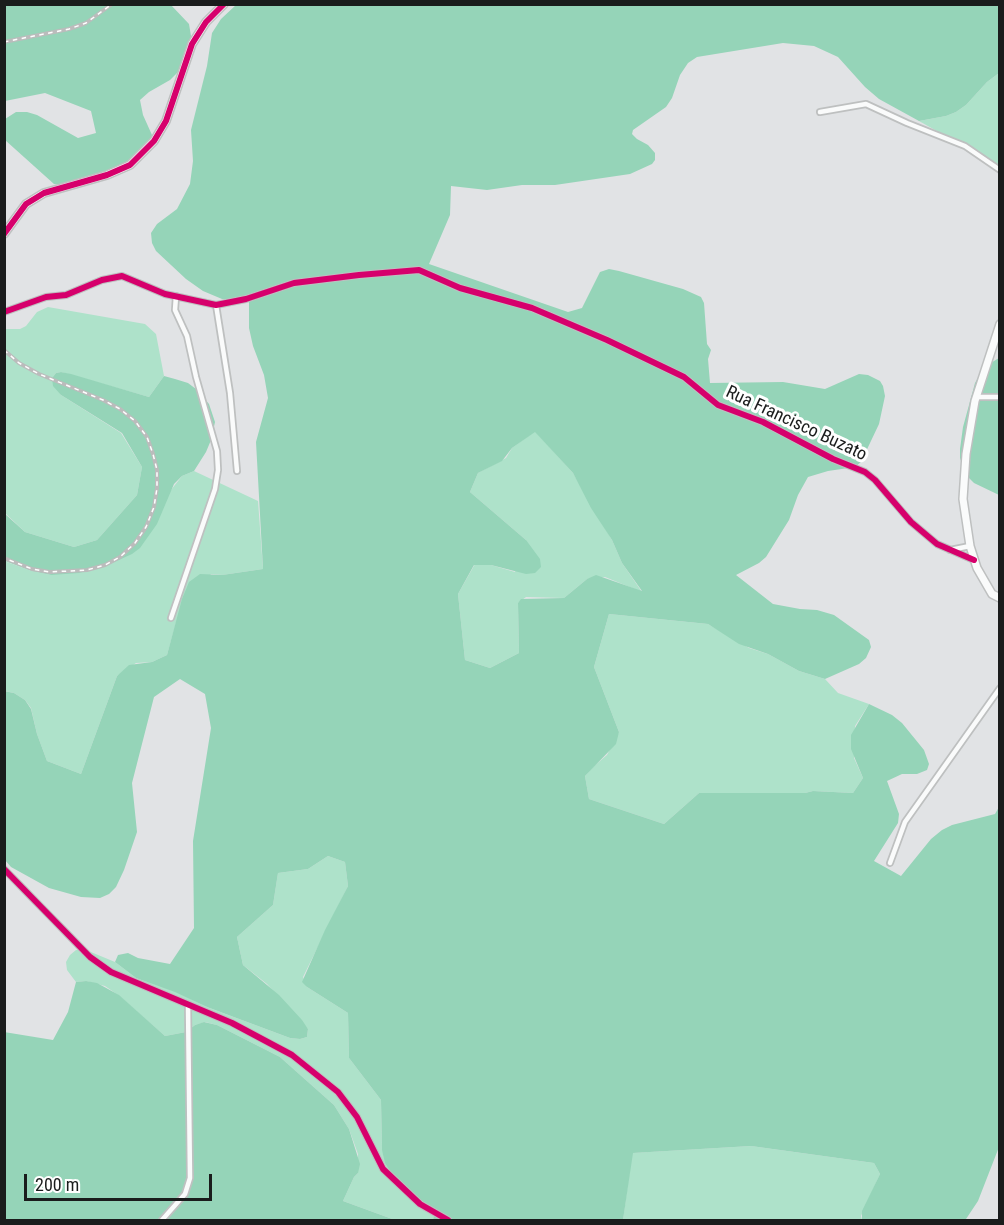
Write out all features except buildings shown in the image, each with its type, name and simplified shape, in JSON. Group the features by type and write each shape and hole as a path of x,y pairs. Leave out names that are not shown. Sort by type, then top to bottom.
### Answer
{"street":[{"path":"4,234 26,204 44,193 107,175 130,165 154,141 166,121 192,44 206,22 224,4"},
{"path":"820,112 866,104 965,146 999,170"},
{"name":"Rua Francisco Buzato","path":"4,312 46,297 66,295 102,280 122,276 165,294 216,305 246,300 294,284 419,270 460,288 532,308 607,340 684,377 718,405 763,422 833,459 865,472 875,480 911,522 937,544 974,560"},
{"path":"171,618 215,489 218,470 217,451 196,377 188,336 174,310 176,296"},
{"path":"216,305 230,393 237,471"},
{"path":"999,324 975,397 966,454 963,499 970,546 976,568 992,594 999,598"},
{"path":"975,397 999,397"},
{"path":"950,550 970,546"},
{"path":"890,863 905,822 999,688"},
{"path":"4,869 90,957 111,972 232,1023 292,1055 338,1092 357,1117 383,1169 420,1204 448,1221"},
{"path":"162,1221 185,1194 190,1178 188,1005"}],"green space":[{"path":"5,5 171,5 189,24 191,36 180,70 170,80 140,100 143,115 152,135 151,144 133,164 63,185 54,184 5,140 5,119 16,112 37,115 78,138 96,133 91,111 45,93 5,101"},
{"path":"236,5 999,5 999,73 956,112 919,121 879,99 838,57 814,46 783,43 697,57 688,63 680,75 672,98 666,107 633,130 632,134 655,153 655,160 652,164 630,174 555,185 522,185 487,190 451,186 450,215 429,264 568,312 582,308 600,272 609,269 619,271 683,289 701,297 704,303 707,344 711,350 708,359 710,383 783,382 825,389 859,374 868,375 880,381 883,386 885,396 879,424 861,462 855,467 808,477 798,495 789,520 766,557 736,575 773,604 817,610 834,615 869,640 871,647 866,658 859,664 825,679 799,671 768,654 739,644 708,624 609,614 594,667 619,732 616,744 585,776 589,799 664,824 699,793 805,793 813,791 853,793 863,778 851,749 851,735 869,704 892,715 902,723 924,750 929,764 927,770 917,774 902,774 887,781 899,814 898,823 874,861 901,876 931,839 942,830 952,825 995,814 999,807 999,1147 978,1201 966,1219 862,1220 862,1211 880,1174 874,1163 751,1146 633,1153 623,1220 433,1220 434,1214 396,1180 385,1163 382,1150 381,1100 349,1058 348,1013 302,982 348,886 345,862 328,856 308,869 278,873 273,905 237,937 243,965 279,995 302,1020 308,1029 307,1037 290,1038 207,1007 136,978 115,962 118,955 128,953 138,958 170,964 194,928 193,841 211,728 205,694 180,679 154,697 132,783 137,832 116,887 109,894 100,898 81,897 49,888 11,867 5,860 4,691 14,693 25,700 31,709 47,761 81,774 117,676 129,665 152,662 167,655 189,582 200,574 222,575 263,569 256,442 268,398 264,375 249,328 249,301 222,299 203,291 186,279 156,251 151,233 157,224 177,209 190,184 193,161 191,130 207,66 212,33 221,19","holes":["535,432 573,473 591,508 612,540 622,563 642,591 596,575 587,579 564,598 521,599 518,603 519,653 490,668 465,660 458,594 474,565 491,565 526,574 535,573 541,567 540,559 526,540 470,492 478,473 502,461 512,448"]},
{"path":"999,73 999,166 919,121 956,112"},
{"path":"48,307 145,324 156,334 164,376 149,397 61,372 56,373 52,378 61,395 121,433 142,467 137,495 97,540 74,547 25,532 5,513 4,329 20,329 26,326 37,312"},
{"path":"999,358 999,495 974,483 966,475 960,458 960,449 963,427 975,383 984,367"},
{"path":"61,372 149,397 164,376 188,383 209,404 215,422 206,452 194,471 182,476 174,484 157,524 140,548 110,564 79,573 51,575 5,561 4,513 25,532 74,547 97,540 137,495 142,467 122,433 61,395 53,386 52,378 56,373"},
{"path":"535,431 573,473 612,540 622,563 642,592 605,577 587,579 564,598 526,597 518,603 519,653 490,668 465,660 458,594 475,564 491,565 515,572 526,540 470,492 478,473 506,458 512,448"},
{"path":"194,471 258,501 263,569 222,575 211,574 176,623 167,655 152,662 136,663 117,676 81,774 47,761 31,708 25,700 14,693 5,691 4,561 51,575 171,490 182,476"},
{"path":"609,614 708,624 749,648 768,654 799,671 825,679 838,693 869,704 855,726 854,758 863,778 853,793 813,791 805,793 699,793 664,824 589,799 585,776 607,755 619,732 594,667"},
{"path":"328,856 345,862 348,886 303,977 307,987 348,1013 349,1058 381,1100 382,1150 434,1214 433,1220 395,1220 343,1201 358,1173 358,1154 349,1129 334,1105 280,1057 217,1025 205,1022 195,1025 186,1032 165,1036 105,986 86,981 76,982 67,970 66,962 70,955 76,950 86,950 115,962 136,978 175,991 207,1007 290,1038 307,1037 308,1029 267,984 243,965 237,937 273,905 278,873 308,869"},
{"path":"76,982 97,983 119,995 165,1036 186,1032 204,1022 217,1025 280,1057 334,1105 349,1129 360,1164 358,1173 343,1201 395,1220 5,1220 4,1032 53,1040 68,1012"},
{"path":"751,1146 874,1163 880,1174 861,1216 862,1220 623,1220 632,1153"}],"railway":[{"path":"4,42 69,29 86,23 112,4"},
{"path":"4,350 19,363 39,374 120,409 135,421 147,437 157,470 154,507 146,527 135,543 120,557 105,565 87,570 50,572 32,569 4,558"}],"cycle path":[{"path":"4,234 26,204 44,193 107,175 130,165 154,141 166,121 192,44 206,22 224,4"},
{"path":"4,312 46,297 66,295 102,280 122,276 165,294 216,305 246,299 294,283 419,270 460,288 532,308 607,340 684,377 718,405 763,422 833,459 865,472 875,480 911,522 937,544 974,560"},
{"path":"4,869 90,957 111,972 232,1023 292,1055 338,1092 357,1117 383,1169 420,1204 448,1220"}]}
